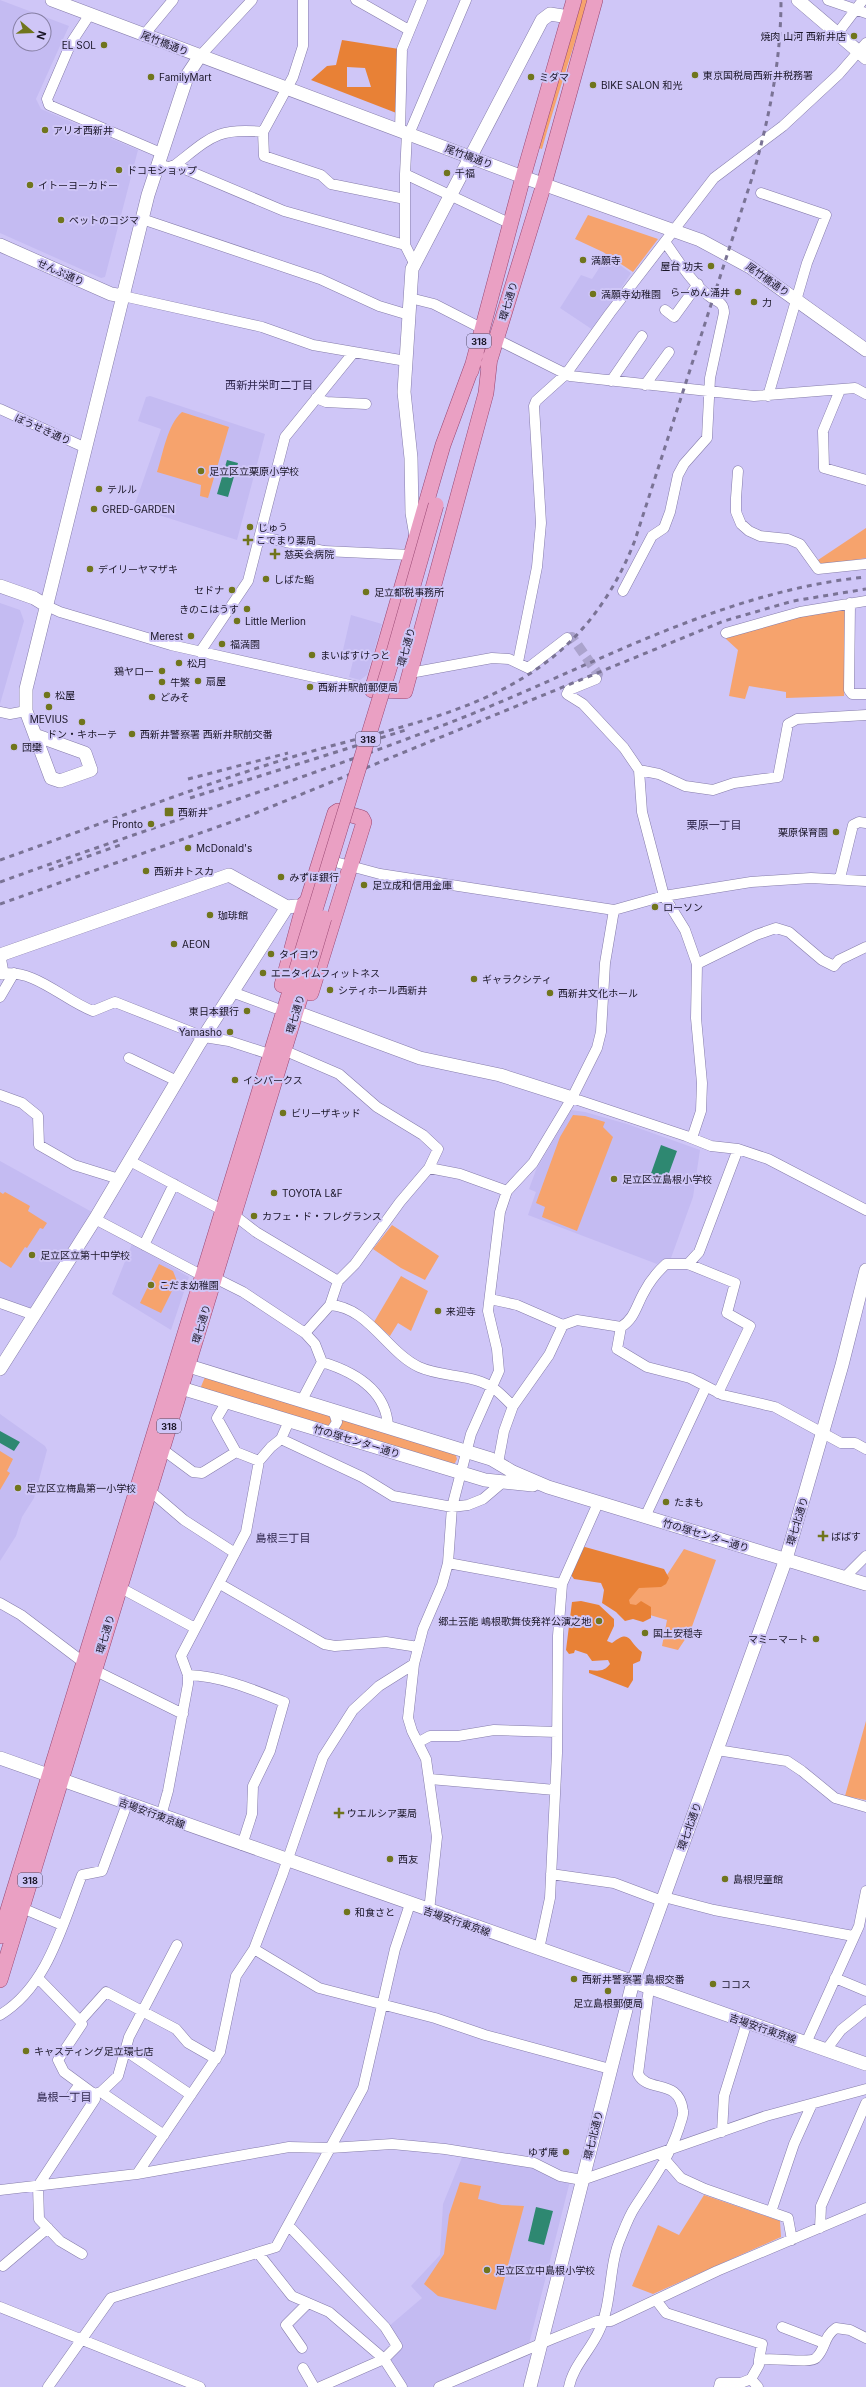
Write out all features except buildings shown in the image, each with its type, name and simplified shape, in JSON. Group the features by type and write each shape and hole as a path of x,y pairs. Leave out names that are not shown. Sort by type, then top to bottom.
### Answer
{"main road":[{"name":"環七通り","path":"441,507 482,329 523,177 574,0"},
{"name":"環七通り","path":"0,1936 54,1778 209,1277 271,1070 302,973 381,696 496,339 544,184 595,0"},
{"path":"474,361 443,445 372,690 405,691 486,393 490,357"},
{"path":"337,811 362,818 364,822 304,1016 288,1052 271,1070 266,1053 275,1008 304,904 307,902 335,813 337,811"},
{"name":"環七通り","path":"88,1666 119,1587 162,1448 175,1386"},
{"name":"環七通り","path":"0,1980 11,1902"}],"street":[{"name":"尾竹橋通り","path":"52,0 469,157 673,230 735,257 797,299 866,350"},
{"path":"144,35 173,0"},
{"path":"35,735 26,711 26,689 142,219 159,159 188,74 200,56 252,0"},
{"path":"303,0 303,46 293,76 264,132 264,156 321,175 331,184 404,199"},
{"path":"356,0 409,30"},
{"path":"414,263 405,245 404,199 406,133 402,116 402,49 422,0"},
{"path":"406,133 466,0"},
{"path":"828,0 862,11"},
{"path":"837,34 862,11 863,0"},
{"path":"518,662 537,567 541,523 534,406 536,401 566,374 610,313 714,178 783,126 863,51 837,34 800,1"},
{"path":"90,14 71,43 47,99 49,105 159,159 168,167 176,165 212,137 224,131 244,130 264,132"},
{"path":"416,538 412,513 411,458 404,392 410,298 414,263 542,20 550,14 569,17"},
{"path":"176,165 284,211 405,245"},
{"path":"405,174 511,224"},
{"path":"761,193 826,215 807,263 768,396"},
{"path":"142,219 320,279 379,306 409,315"},
{"path":"623,591 652,536 664,528 670,512 678,475 684,464 707,438 709,392 724,307 709,296 698,284 665,242"},
{"name":"せんぷ通り","path":"0,245 111,294 123,296"},
{"path":"665,310 674,317 698,284"},
{"path":"123,296 262,327 312,344 406,361"},
{"path":"410,298 434,304 482,329"},
{"path":"611,381 642,336"},
{"path":"496,339 566,374 611,381 709,392 768,396 855,388 866,394"},
{"path":"200,652 248,582 285,437 354,352"},
{"path":"645,385 669,352"},
{"path":"840,390 823,430 824,468 866,480"},
{"path":"316,398 326,402 366,404"},
{"name":"ぼうせき通り","path":"0,410 86,448"},
{"path":"738,471 736,512 741,524 749,531 760,536 788,539 800,544 818,570 866,564"},
{"path":"260,536 324,551 411,555"},
{"path":"0,586 34,598 47,606 135,635 200,652 372,690"},
{"path":"726,633 793,613 866,601"},
{"path":"850,604 848,690 852,694 866,694"},
{"path":"410,673 492,658 509,658 528,668 567,638"},
{"path":"596,679 569,690 567,694 583,704 624,748 639,770 642,812 664,896 685,930 697,964 696,1018 702,1083 701,1111 692,1138"},
{"path":"0,712 10,714 26,711"},
{"path":"639,770 659,774 685,786 713,790 734,783 778,777 788,724 797,719 866,715"},
{"path":"840,878 853,825 859,822 866,823"},
{"path":"321,858 380,874 614,910 664,896 711,888 783,879 840,878 866,880"},
{"path":"0,958 3,954 230,875 287,907 304,904"},
{"path":"0,1369 95,1219 204,1037 287,907"},
{"path":"429,1911 437,1837 426,1759 419,1742 412,1731 408,1718 414,1664 423,1629 442,1585 448,1563 452,1507 466,1451 471,1434 493,1388 499,1371 497,1350 488,1311 500,1212 507,1191 533,1163 572,1098 597,1048 601,1032 606,963 614,910"},
{"path":"697,964 756,935 776,928 789,932 822,960 834,966 839,960 866,947"},
{"path":"0,997 4,970 46,985 93,1011 115,1002 204,1037 229,1042 266,1053"},
{"path":"232,992 275,1008"},
{"path":"304,1016 420,1058 500,1075 692,1138 712,1146 738,1149 768,1159 866,1210"},
{"path":"288,1052 339,1074 377,1107 423,1136 438,1149 429,1168 400,1202 355,1264 338,1281 330,1305 305,1332"},
{"path":"129,1058 177,1081"},
{"path":"0,1095 22,1103 38,1116 39,1145 74,1165 119,1179"},
{"path":"688,1264 699,1252 738,1149"},
{"path":"130,1161 228,1213 256,1232 338,1281"},
{"path":"429,1168 460,1174 507,1191"},
{"path":"144,1245 174,1184"},
{"path":"95,1219 144,1245 243,1292 305,1332 315,1344 322,1362 351,1374 371,1387 381,1398 388,1417 388,1426"},
{"path":"490,1299 517,1305 563,1325 577,1320 621,1327 630,1321 642,1294 656,1273 666,1264 688,1264 734,1283 727,1313 750,1326 718,1393"},
{"name":"環七北通り","path":"530,2387 633,1982 786,1559 864,1288 866,1270"},
{"path":"0,1303 34,1315"},
{"path":"330,1305 339,1306 356,1314 370,1324 402,1356 419,1367 493,1388 513,1406"},
{"path":"498,1463 504,1431 513,1406 550,1355 563,1325"},
{"path":"621,1327 617,1349 648,1367 690,1378 718,1393 775,1407 841,1443 855,1443 866,1449"},
{"path":"302,1400 322,1362"},
{"name":"竹の塚センター通り","path":"182,1364 466,1451 498,1463 513,1472 547,1487 866,1584"},
{"name":"竹の塚センター通り","path":"175,1386 485,1480 547,1487"},
{"path":"645,1517 706,1387"},
{"path":"227,1401 217,1418 236,1452 259,1461"},
{"path":"330,1433 337,1422 333,1410"},
{"path":"161,1816 168,1791 183,1714 188,1674 181,1656 246,1532 259,1461 271,1446 281,1439 289,1421"},
{"path":"281,1439 362,1477 393,1496 452,1507 468,1505 483,1499 503,1482"},
{"path":"162,1448 193,1472 202,1473 236,1452"},
{"path":"149,1490 184,1520 235,1553"},
{"path":"539,1949 549,1904 551,1874 562,1584 598,1502"},
{"path":"845,1578 866,1556"},
{"path":"448,1563 562,1584"},
{"path":"220,1584 324,1644 335,1646 386,1642 418,1647"},
{"path":"119,1587 195,1628"},
{"path":"0,1603 21,1615 88,1666 183,1714"},
{"path":"137,2174 220,2052 236,1976 254,1949 287,1861 323,1757 353,1710 379,1686 414,1664"},
{"path":"188,1674 200,1675 242,1686 284,1702 270,1751 254,1786 252,1814 242,1845"},
{"path":"419,1742 430,1736 458,1736 494,1730 557,1732"},
{"path":"717,1750 787,1761 802,1771 835,1798 866,1807"},
{"name":"吉場安行東京線","path":"0,1758 287,1861 866,2064"},
{"path":"430,1779 555,1790"},
{"path":"0,2015 20,2000 44,1969 82,1876 102,1871 126,1804"},
{"path":"551,1874 614,1883 663,1899 854,1936"},
{"path":"806,2043 858,1926 866,1890"},
{"path":"11,1902 62,1925"},
{"path":"48,2387 111,2298 258,2253 276,2246 289,2226 363,2088 395,1949 410,1904"},
{"path":"82,2254 60,2241 39,2219 38,2186 98,2093 118,2076 129,2037 141,2011 177,1945"},
{"path":"254,1949 319,1988 383,2003 485,2035 610,2069"},
{"path":"38,1978 82,2024 80,2030 58,2060 64,2072 80,2084 98,2093 164,2135"},
{"path":"835,1978 866,1991"},
{"path":"649,1988 638,2074 645,2081 671,2088 678,2095 684,2112 672,2150"},
{"path":"80,2021 106,1992 176,2029 188,2043 216,2059"},
{"path":"826,2050 841,2030 866,2010"},
{"path":"722,2132 724,2096 747,2022"},
{"path":"126,2051 191,2095"},
{"path":"72,2095 80,2084"},
{"path":"0,2190 137,2174 288,2147 330,2148 392,2144 445,2149 534,2163 560,2176 582,2180 663,2157 672,2150 766,2116 866,2089"},
{"path":"820,2228 821,2206 866,2103"},
{"path":"770,2212 794,2144 812,2104"},
{"path":"663,2157 681,2178 705,2189 788,2218 792,2240"},
{"path":"569,2387 578,2364 603,2322 611,2293 620,2239 634,2208 654,2182 663,2157"},
{"path":"439,2387 597,2321 611,2321 866,2208"},
{"path":"289,2226 385,2327 397,2346 384,2359 320,2387"},
{"path":"3,2266 48,2228"},
{"path":"258,2253 292,2296 329,2312 384,2359 402,2387"},
{"path":"656,2300 666,2313 762,2344 755,2383 720,2384 719,2387"},
{"path":"302,2348 286,2325 308,2303"},
{"path":"0,2307 82,2339 181,2384 200,2387"},
{"path":"782,2327 824,2343"},
{"path":"759,2360 776,2357 810,2362 817,2358 829,2333 836,2328 850,2330 866,2338"},
{"path":"303,2368 314,2387"}],"shaded area":[{"name":"アリオ西新井","path":"0,0 32,12 12,12 12,52 52,52 52,20 69,26 36,99 41,109 138,150 105,277 101,278 0,233"},
{"path":"580,0 588,0 542,149 539,148"},
{"path":"342,40 399,49 399,114 311,80 327,66 336,65","holes":["347,67 365,68 371,87 347,87"]},
{"path":"588,215 658,239 633,272 603,252 575,239"},
{"name":"満願寺幼稚園","path":"607,256 631,273 593,330 560,308 581,275 592,279"},
{"name":"足立区立栗原小学校","path":"150,396 265,434 237,540 134,507 161,429 138,421 146,397"},
{"path":"182,412 229,427 208,498 200,496 201,485 157,472 169,432"},
{"path":"227,460 238,463 228,497 217,494"},
{"path":"866,528 866,558 825,565 820,563 818,560"},
{"path":"0,603 20,610 24,621 0,704"},
{"path":"844,610 846,612 844,696 786,698 786,692 749,686 745,699 729,696 738,650 726,639 727,636 807,614"},
{"path":"351,615 382,624 367,675 360,680 349,677 355,653 343,650"},
{"name":"足立区立島根小学校","path":"571,1110 585,1112 627,1124 700,1150 693,1197 671,1258 666,1258 657,1264 528,1215 536,1192 529,1189 536,1170"},
{"path":"573,1115 585,1116 605,1122 603,1127 613,1137 577,1231 542,1217 545,1207 536,1203 560,1137"},
{"path":"661,1145 677,1151 665,1184 649,1179"},
{"name":"足立区立第十中学校","path":"0,1161 92,1212 30,1309 0,1299"},
{"path":"0,1192 3,1194 5,1192 30,1206 28,1211 47,1223 43,1229 40,1228 27,1248 25,1247 11,1268 0,1261"},
{"path":"392,1225 439,1256 425,1280 401,1268 373,1249"},
{"name":"こだま幼稚園","path":"132,1244 189,1277 171,1330 112,1294"},
{"path":"159,1264 173,1271 177,1281 161,1313 140,1303"},
{"path":"401,1276 428,1291 411,1331 398,1323 390,1336 374,1322"},
{"path":"205,1377 329,1415 332,1422 326,1429 200,1389"},
{"name":"足立区立梅島第一小学校","path":"0,1414 45,1446 47,1450 34,1498 22,1517 16,1536 0,1561"},
{"path":"342,1418 455,1453 457,1459 455,1463 448,1466 339,1431"},
{"path":"0,1431 20,1442 14,1451 0,1443"},
{"path":"0,1451 13,1459 7,1471 10,1473 0,1490"},
{"path":"585,1547 664,1569 669,1578 666,1584 661,1587 639,1588 629,1600 630,1604 636,1605 641,1601 651,1607 651,1618 643,1622 633,1619 625,1621 616,1612 602,1603 604,1590 601,1583 574,1579 571,1575 581,1548"},
{"path":"684,1549 716,1560 690,1632 678,1650 662,1646 667,1620 626,1608 630,1584 667,1575"},
{"path":"581,1601 599,1605 614,1619 614,1626 607,1641 612,1643 618,1639 626,1637 629,1638 642,1652 640,1661 633,1664 633,1680 628,1688 589,1673 589,1670 603,1670 610,1664 608,1660 592,1661 587,1654 575,1650 574,1653 569,1654 566,1650 572,1602"},
{"path":"866,1721 866,1800 845,1796"},
{"name":"足立区立中島根小学校","path":"463,2155 534,2166 570,2181 529,2344 431,2387 406,2387 389,2362 400,2347 388,2327 422,2298 411,2286 440,2255 443,2204"},
{"path":"460,2182 481,2186 478,2199 502,2205 524,2206 496,2310 438,2296 424,2284 444,2254 449,2215"},
{"path":"704,2195 780,2221 781,2237 653,2294 632,2286 658,2225 679,2235"},
{"path":"536,2207 553,2211 544,2245 528,2241"}],"tunnel":[{"path":"567,638 572,637 598,674 596,679"}],"railway":[{"path":"0,860 180,794 289,758 420,722 483,699 513,684 541,666 557,654 585,626 609,594 635,540 752,178 764,134 773,90 779,46 781,0"},
{"path":"0,882 281,784 449,723 602,657 705,616 757,599 811,585 866,577"},
{"path":"0,904 251,815 724,621 793,601 866,589"},
{"path":"190,798 406,730"},
{"path":"188,779 288,753"},
{"path":"49,870 123,844"}],"place":[{"name":"焼肉 山河 西新井店","path":"854,36"},
{"name":"EL SOL","path":"104,45"},
{"name":"東京国税局西新井税務署","path":"695,75"},
{"name":"FamilyMart","path":"151,77"},
{"name":"ミダマ","path":"531,77"},
{"name":"BIKE SALON 和光","path":"593,85"},
{"name":"アリオ西新井","path":"45,130"},
{"name":"ドコモショップ","path":"119,170"},
{"name":"千福","path":"447,173"},
{"name":"イトーヨーカドー","path":"30,185"},
{"name":"ペットのコジマ","path":"61,220"},
{"name":"満願寺","path":"583,260"},
{"name":"屋台 功夫","path":"711,266"},
{"name":"らーめん涌井","path":"738,292"},
{"name":"満願寺幼稚園","path":"593,294"},
{"name":"力","path":"754,302"},
{"name":"足立区立栗原小学校","path":"201,471"},
{"name":"テルル","path":"99,489"},
{"name":"GRED-GARDEN","path":"94,509"},
{"name":"じゅう","path":"250,527"},
{"name":"こでまり薬局","path":"248,540"},
{"name":"慈英会病院","path":"275,554"},
{"name":"デイリーヤマザキ","path":"90,569"},
{"name":"しばた鮨","path":"266,579"},
{"name":"セドナ","path":"232,590"},
{"name":"足立都税事務所","path":"366,592"},
{"name":"きのこはうす","path":"247,609"},
{"name":"Little Merlion","path":"237,621"},
{"name":"Merest","path":"191,636"},
{"name":"福満園","path":"222,644"},
{"name":"まいばすけっと","path":"312,655"},
{"name":"松月","path":"179,663"},
{"name":"鶏ヤロー","path":"162,671"},
{"name":"扇屋","path":"198,681"},
{"name":"牛繁","path":"162,682"},
{"name":"西新井駅前郵便局","path":"310,687"},
{"name":"松屋","path":"47,695"},
{"name":"どみそ","path":"152,697"},
{"name":"MEVIUS","path":"49,707"},
{"name":"ドン・キホーテ","path":"82,722"},
{"name":"西新井警察署 西新井駅前交番","path":"132,734"},
{"name":"団欒","path":"14,747"},
{"name":"西新井","path":"169,812"},
{"name":"Pronto","path":"151,824"},
{"name":"栗原保育園","path":"836,832"},
{"name":"McDonald's","path":"188,848"},
{"name":"西新井トスカ","path":"146,871"},
{"name":"みずほ銀行","path":"281,877"},
{"name":"足立成和信用金庫","path":"364,885"},
{"name":"ローソン","path":"655,907"},
{"name":"珈琲館","path":"210,915"},
{"name":"AEON","path":"174,944"},
{"name":"タイヨウ","path":"271,954"},
{"name":"エニタイムフィットネス","path":"263,973"},
{"name":"ギャラクシティ","path":"474,979"},
{"name":"シティホール西新井","path":"330,990"},
{"name":"西新井文化ホール","path":"550,993"},
{"name":"東日本銀行","path":"247,1011"},
{"name":"Yamasho","path":"230,1032"},
{"name":"インパークス","path":"235,1080"},
{"name":"ビリーザキッド","path":"283,1113"},
{"name":"足立区立島根小学校","path":"614,1179"},
{"name":"TOYOTA L&F","path":"274,1193"},
{"name":"カフェ・ド・フレグランス","path":"254,1216"},
{"name":"足立区立第十中学校","path":"32,1255"},
{"name":"こだま幼稚園","path":"151,1285"},
{"name":"来迎寺","path":"438,1311"},
{"name":"足立区立梅島第一小学校","path":"18,1488"},
{"name":"たまも","path":"666,1502"},
{"name":"ぱぱす","path":"823,1536"},
{"name":"郷土芸能 嶋根歌舞伎発祥公演之地","path":"599,1621"},
{"name":"国土安穏寺","path":"645,1633"},
{"name":"マミーマート","path":"816,1639"},
{"name":"ウエルシア薬局","path":"339,1813"},
{"name":"西友","path":"390,1859"},
{"name":"島根児童館","path":"725,1879"},
{"name":"和食さと","path":"347,1912"},
{"name":"西新井警察署 島根交番","path":"574,1979"},
{"name":"ココス","path":"713,1984"},
{"name":"足立島根郵便局","path":"608,1991"},
{"name":"キャスティング足立環七店","path":"26,2051"},
{"name":"ゆず庵","path":"566,2152"},
{"name":"足立区立中島根小学校","path":"487,2270"}],"district":[{"name":"西新井栄町二丁目","path":"269,385"},
{"name":"栗原一丁目","path":"714,825"},
{"name":"島根三丁目","path":"283,1538"},
{"name":"島根一丁目","path":"64,2097"}]}
